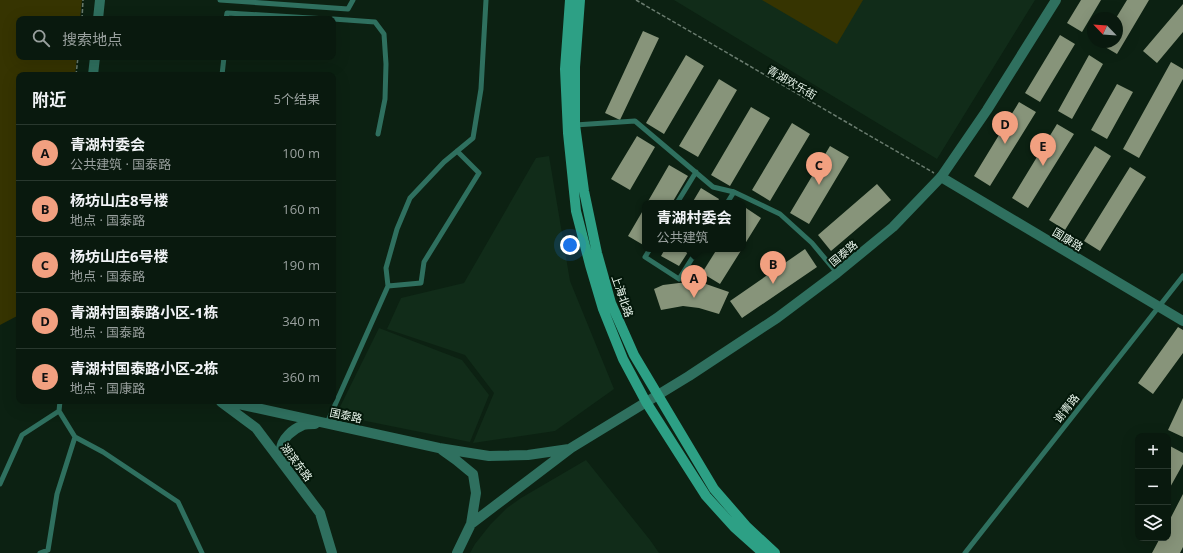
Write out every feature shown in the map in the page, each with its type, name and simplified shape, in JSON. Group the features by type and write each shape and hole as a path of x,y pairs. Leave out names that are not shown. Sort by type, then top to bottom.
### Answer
{"main road":[{"name":"上海北路","path":"570,0 565,69 568,133 576,211 603,309 623,359 646,402 706,496 734,527 763,553"},
{"name":"上海北路","path":"580,0 575,67 575,125 584,191 597,253 611,303 634,355 714,489 747,527 775,553"}],"street":[{"path":"98,16 100,0"},
{"name":"国泰路","path":"471,524 571,448 689,376 777,318 837,273 893,226 941,177 987,110 1056,0"},
{"path":"93,72 94,60"},
{"name":"国康路","path":"941,177 1183,321"},
{"name":"湖滨东路","path":"224,404 256,428 320,513 332,553"},
{"name":"国泰路","path":"238,404 439,448 489,456 528,455 571,448"},
{"path":"296,482 281,450 285,438 296,428 304,425 327,424"},
{"name":"国泰路","path":"439,448 473,474 476,494 471,524 456,553"}],"lane":[{"path":"220,0 348,9 353,0"},
{"path":"336,404 388,286 386,268 397,229 410,198 444,162 473,138 481,89 486,0"},
{"path":"226,16 227,13 277,16"},
{"path":"336,19 375,22 384,34 386,64 385,99 378,134"},
{"path":"222,72 224,60"},
{"path":"575,125 635,121 713,187 734,192 780,214 812,243 837,273"},
{"path":"388,286 421,283 424,262 479,173 457,151"},
{"path":"679,200 696,172"},
{"path":"729,200 734,192"},
{"path":"648,252 645,257 679,279 696,252"},
{"name":"谢青路","path":"966,553 1183,276"},
{"path":"60,404 59,411 76,437 103,452 178,502 202,553"},
{"path":"327,424 336,404"},
{"path":"0,484 22,435 59,411"},
{"path":"40,553 48,550 57,494 76,437"}],"path":[{"path":"82,16 83,0"},
{"name":"青湖欢乐街","path":"636,0 941,177"},
{"path":"76,72 78,60"}],"shaded area":[{"path":"0,0 82,0 80,16 16,16 16,60 77,60 75,72 16,72 16,317 0,325"},
{"path":"674,0 1035,0 937,159"},
{"path":"762,0 863,0 837,44"},
{"path":"549,156 570,281 614,389 555,431 473,443 494,393 465,355 387,329 401,298 464,283 536,158"},
{"path":"379,328 462,360 489,395 470,442 336,415"},
{"path":"586,460 659,553 470,553 490,525 507,508 521,498"}],"building":[{"path":"1081,0 1101,0 1094,12 1087,12 1087,24 1082,32 1067,23"},
{"path":"1127,0 1149,0 1123,44 1123,12 1120,12"},
{"path":"1183,4 1183,32 1157,63 1143,51"},
{"path":"643,31 659,38 620,120 605,113"},
{"path":"1060,35 1075,44 1040,102 1025,93"},
{"path":"1107,48 1121,48 1117,54"},
{"path":"686,55 704,66 664,134 646,123"},
{"path":"1089,55 1103,64 1072,119 1058,111"},
{"path":"1171,62 1183,69 1183,79 1139,158 1123,149"},
{"path":"719,79 737,90 698,157 679,146"},
{"path":"1117,84 1133,92 1107,139 1091,130"},
{"path":"1019,102 1036,112 990,186 974,176"},
{"path":"751,107 770,118 730,186 711,175"},
{"path":"792,123 810,134 770,201 752,190"},
{"path":"1057,124 1074,134 1028,208 1012,198"},
{"path":"637,136 655,147 630,190 611,179"},
{"path":"830,146 849,157 809,224 790,213"},
{"path":"1095,146 1111,156 1065,230 1049,220"},
{"path":"669,165 688,176 674,200 649,200"},
{"path":"1130,167 1146,177 1100,251 1084,241"},
{"path":"877,184 891,200 831,251 818,235"},
{"path":"701,188 719,199 718,200 694,200"},
{"path":"746,208 761,218 746,242"},
{"path":"642,212 642,244 628,236"},
{"path":"805,249 817,267 742,318 730,301"},
{"path":"663,252 688,252 679,266 661,256"},
{"path":"715,252 740,252 720,284 702,273"},
{"path":"703,283 729,292 719,314 699,308 683,306 661,310 654,289 663,285"},
{"path":"1178,327 1183,330 1183,353 1153,394 1138,383"},
{"path":"1183,398 1183,437 1168,430"},
{"path":"1171,447 1183,453 1183,464 1171,486"},
{"path":"1183,494 1183,547 1180,553 1152,553 1158,541 1171,541 1171,517"}],"place":[{"name":"青湖村国泰路小区-1栋","path":"1005,144"},
{"name":"青湖村国泰路小区-2栋","path":"1043,166"},
{"name":"杨坊山庄6号楼","path":"819,185"},
{"name":"杨坊山庄8号楼","path":"773,284"},
{"name":"青湖村委会","path":"694,298"}]}
